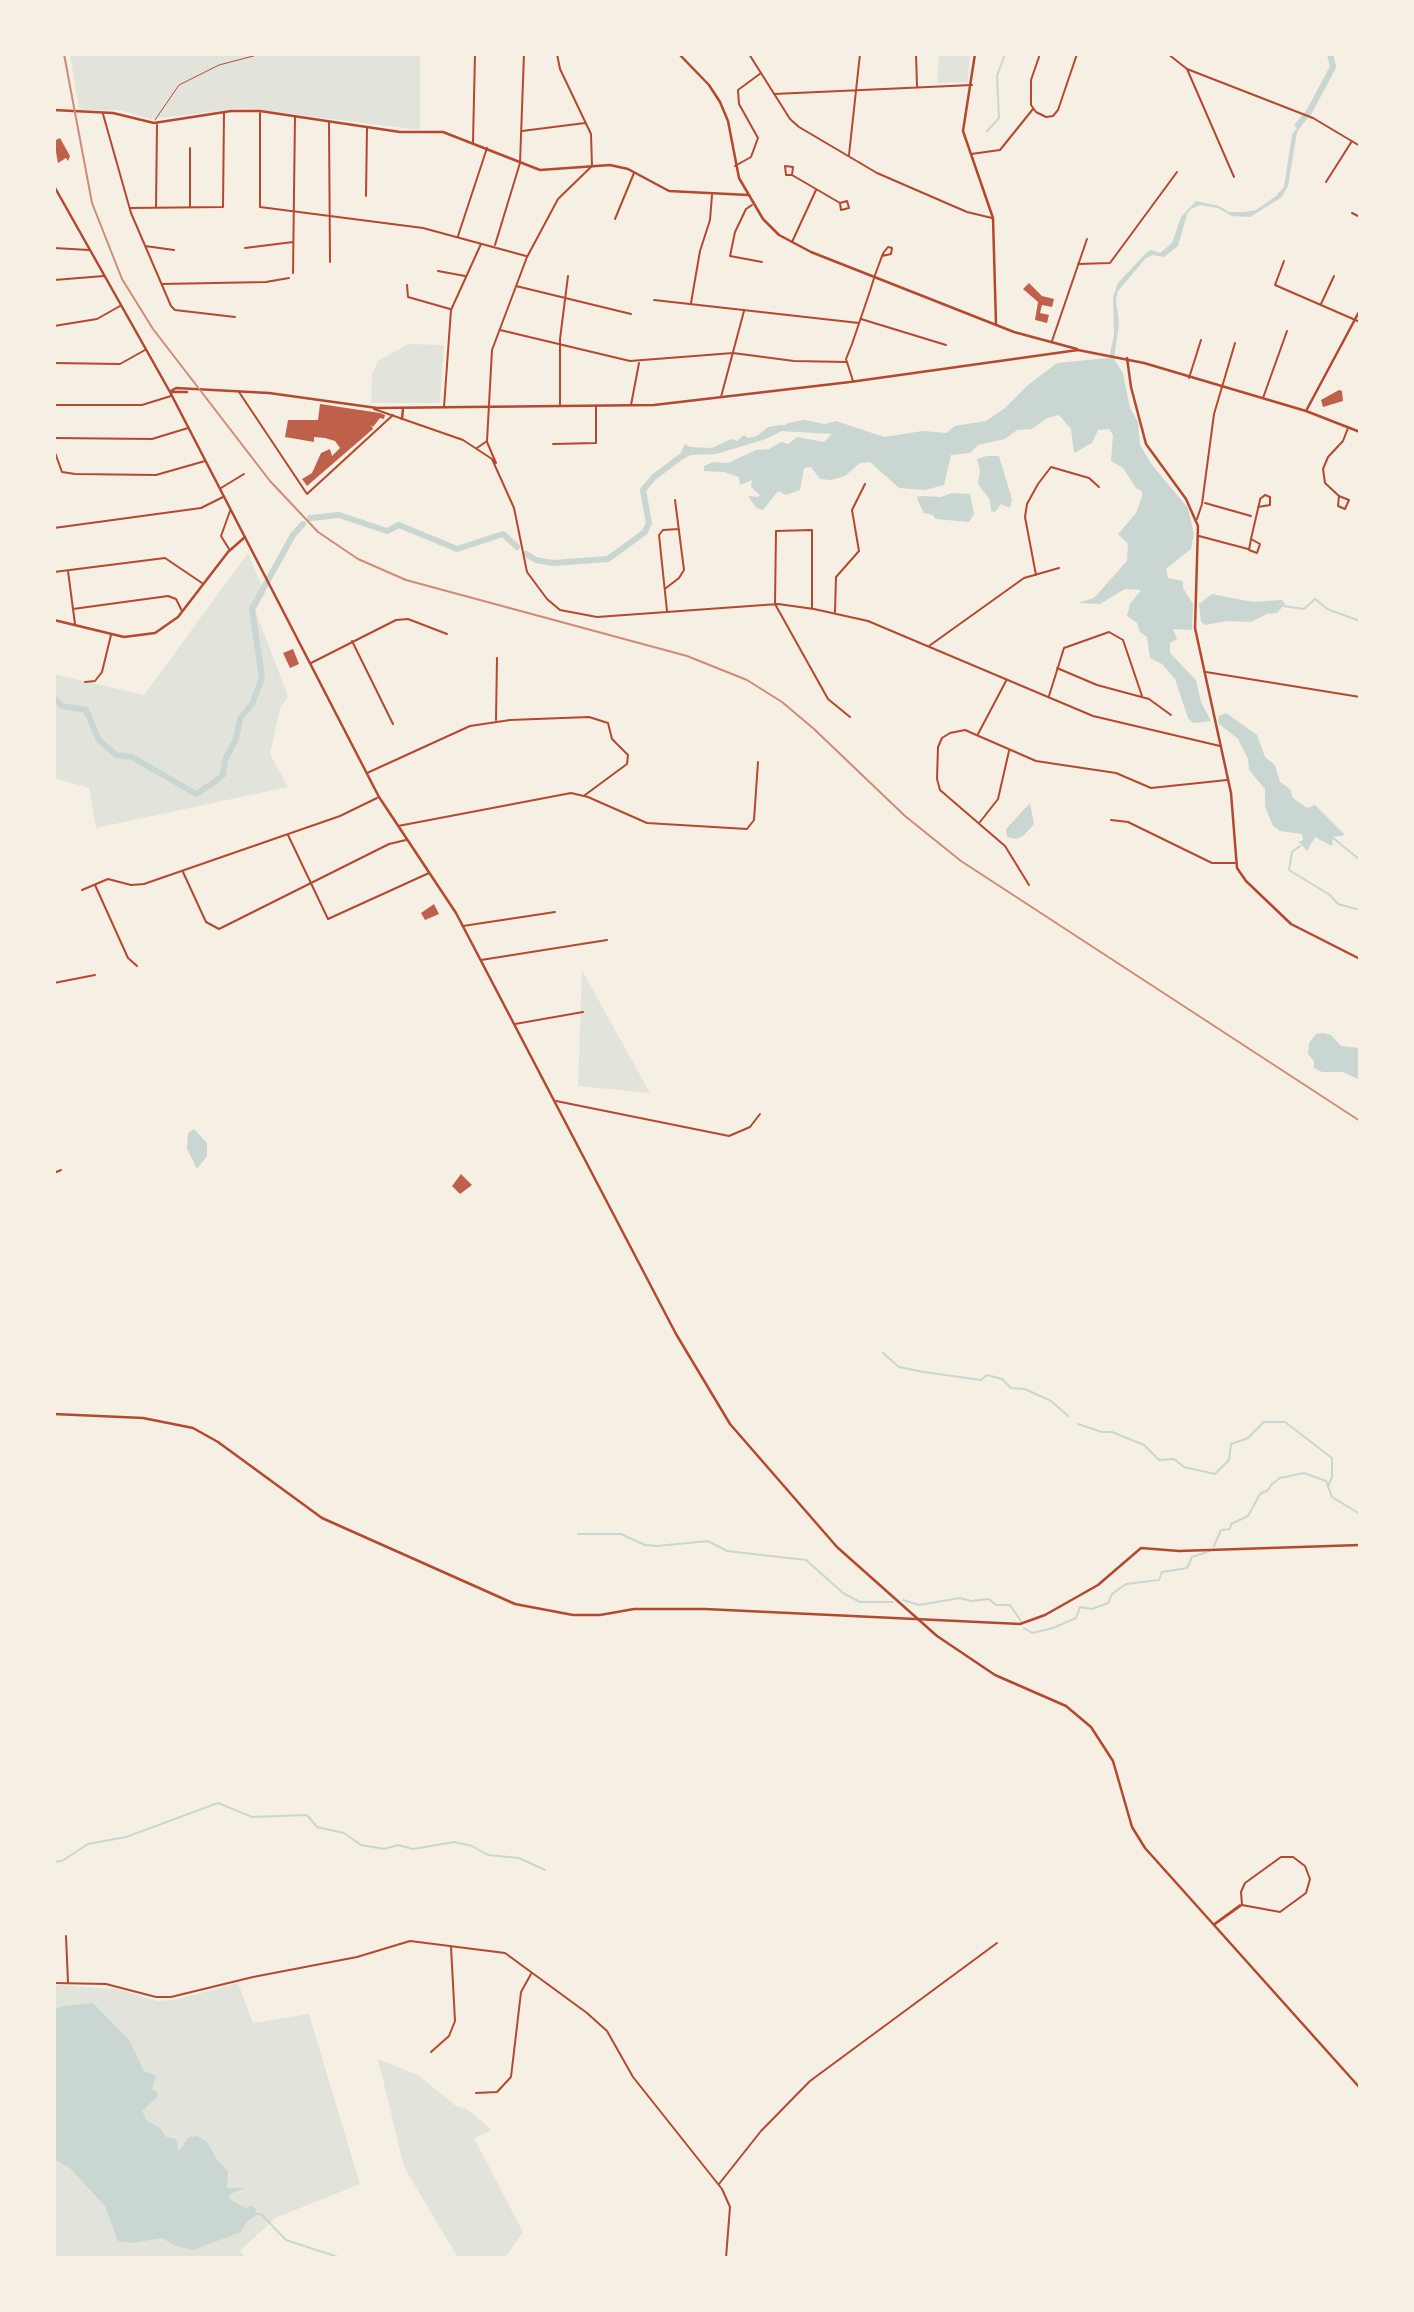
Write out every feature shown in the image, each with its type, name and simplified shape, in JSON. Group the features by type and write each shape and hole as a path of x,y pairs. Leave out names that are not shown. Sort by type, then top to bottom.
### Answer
{"street":[{"path":"473,142 475,54"},
{"path":"495,246 520,163 524,54"},
{"path":"557,54 560,69 591,134 592,166 558,198 527,257 491,356 486,407 487,441 515,512 528,575 557,609 607,617 775,604 812,608 868,621 1098,718 1220,746"},
{"path":"679,54 709,85 720,102 729,128 735,166 748,195 772,230 791,243 996,324 1078,350 1127,358 1189,379 1306,411 1360,432"},
{"path":"749,54 793,122 848,156 967,212 993,218"},
{"path":"848,156 858,90 860,54"},
{"path":"916,54 917,87"},
{"path":"975,54 963,127 970,155 993,218 996,324"},
{"path":"970,155 1000,150 1033,109 1031,80 1041,54"},
{"path":"1033,109 1046,117 1055,114 1077,54"},
{"path":"1168,54 1187,69 1308,115 1360,146"},
{"path":"1187,69 1234,177"},
{"path":"735,166 751,157 758,138 739,104 738,90 761,73"},
{"path":"774,93 972,85"},
{"path":"54,110 103,113 155,123 224,112 260,111 400,132 443,132 545,171 618,166 664,189 712,195 748,195"},
{"path":"260,111 260,207 294,209 423,228 527,257"},
{"path":"130,208 223,207 224,112"},
{"path":"103,113 130,208 161,284 175,310 235,317"},
{"path":"293,273 295,115"},
{"path":"329,121 330,262"},
{"path":"155,123 156,208"},
{"path":"522,131 586,123"},
{"path":"366,196 367,127"},
{"path":"1326,182 1352,141"},
{"path":"190,148 190,207"},
{"path":"458,237 487,148"},
{"path":"1078,264 1111,263 1177,172"},
{"path":"615,219 634,173"},
{"path":"793,175 840,203"},
{"path":"54,186 171,393 379,797 463,926 675,1332 730,1424 825,1535 918,1619 973,1662 1066,1706 1091,1727 1113,1761 1132,1827 1141,1842 1360,2088"},
{"path":"791,243 816,189"},
{"path":"691,304 700,251 710,220 712,195"},
{"path":"754,204 743,215 732,240 730,256 762,262"},
{"path":"1352,213 1360,217"},
{"path":"1053,353 1052,342 1087,239"},
{"path":"245,248 294,242"},
{"path":"444,408 451,310 482,243"},
{"path":"145,246 174,250"},
{"path":"54,248 90,250"},
{"path":"853,382 846,362 882,256"},
{"path":"1284,261 1275,285 1360,322"},
{"path":"438,271 466,276"},
{"path":"54,279 105,276"},
{"path":"559,407 560,345 568,276"},
{"path":"1321,305 1334,276"},
{"path":"161,284 265,282 289,278"},
{"path":"407,285 408,297 451,310"},
{"path":"515,286 631,314"},
{"path":"654,300 859,323"},
{"path":"54,326 97,319 121,306"},
{"path":"721,398 745,310"},
{"path":"1306,411 1360,310"},
{"path":"860,319 946,345"},
{"path":"499,330 639,362 733,354 794,361 846,362"},
{"path":"1263,399 1287,331"},
{"path":"1189,379 1201,340"},
{"path":"1196,519 1203,502 1214,414 1235,343"},
{"path":"54,363 120,363 146,349"},
{"path":"54,405 145,404 171,393 176,388 191,391 238,391 371,408 631,405 721,398 853,382 1078,350"},
{"path":"1127,358 1146,444 1186,499 1196,519 1199,536 1195,607 1205,672 1228,779 1236,863 1244,879 1288,922 1360,959"},
{"path":"1129,370 1133,360"},
{"path":"631,405 639,362"},
{"path":"238,391 307,494 393,415"},
{"path":"553,444 596,443 596,405"},
{"path":"371,408 477,448 498,467"},
{"path":"402,419 403,408"},
{"path":"1339,496 1327,487 1323,469 1329,454 1343,441 1348,427"},
{"path":"54,438 153,439 189,428"},
{"path":"477,448 487,441"},
{"path":"54,450 62,472 75,474 156,475 206,461"},
{"path":"1036,575 1025,517 1027,504 1038,484 1051,467 1089,478 1099,486"},
{"path":"220,489 244,474"},
{"path":"835,614 836,577 859,551 852,510 865,484"},
{"path":"54,528 201,508 224,497"},
{"path":"665,589 679,578 684,570 675,500"},
{"path":"1203,502 1251,516"},
{"path":"1249,549 1258,507"},
{"path":"230,550 220,536 231,510"},
{"path":"667,612 659,535 663,530 679,529"},
{"path":"812,608 812,530 775,533 775,604 828,699 850,717"},
{"path":"1199,536 1249,549 1255,554 1261,547 1258,541 1251,539"},
{"path":"54,620 130,637 149,635 166,627 183,612 230,550 245,537"},
{"path":"54,572 165,558 203,583"},
{"path":"929,646 1024,578 1059,569"},
{"path":"68,570 75,625"},
{"path":"73,608 168,596 176,599 183,612"},
{"path":"310,663 397,619 408,619 447,634"},
{"path":"1048,697 1061,652 1066,646 1110,632 1116,633 1122,640 1142,696"},
{"path":"85,682 95,681 102,672 111,634"},
{"path":"352,641 393,724"},
{"path":"496,721 497,658"},
{"path":"1057,667 1099,685 1142,696 1157,703 1171,715"},
{"path":"1205,672 1360,697"},
{"path":"978,735 1007,679"},
{"path":"367,773 461,729 496,721 589,717 608,723 612,738 628,755 627,764 584,796"},
{"path":"1029,886 1013,855 979,823 947,800 940,790 937,779 938,747 943,737 959,730 978,735 1040,762 1116,773 1151,788 1228,779"},
{"path":"979,823 998,799 1009,749"},
{"path":"398,826 557,794 584,796 645,822 747,829 754,820 758,762"},
{"path":"82,890 108,879 138,885 183,872 340,816 379,797"},
{"path":"1111,820 1128,822 1212,863 1236,863"},
{"path":"287,834 328,919 429,873"},
{"path":"183,872 206,922 219,929 389,844 407,839"},
{"path":"94,884 128,958 137,966"},
{"path":"463,926 555,912"},
{"path":"481,960 607,940"},
{"path":"54,983 95,975"},
{"path":"515,1024 583,1012"},
{"path":"556,1101 729,1136 738,1135 750,1127 760,1114"},
{"path":"54,1173 61,1170"},
{"path":"54,1414 143,1418 193,1428 218,1442 322,1518 528,1608 583,1616 647,1608 778,1614 813,1612 1023,1624 1045,1615 1098,1585 1141,1548 1179,1551 1360,1545"},
{"path":"1213,1925 1242,1905 1272,1913 1288,1908 1308,1890 1310,1879 1307,1869 1293,1857 1274,1860 1245,1883 1241,1894 1242,1905"},
{"path":"66,1936 68,1983"},
{"path":"54,1983 106,1984 152,1996 171,1997 253,1977 357,1957 410,1941 500,1951 587,2013 607,2031 632,2077 719,2185 730,2207 726,2258"},
{"path":"719,2185 761,2131 810,2081 997,1943"},
{"path":"431,2052 449,2036 455,2021 451,1946"},
{"path":"476,2093 497,2092 511,2077 521,1992 532,1973"}],"lane":[{"path":"155,123 172,92 187,80 219,65 261,54"}],"shaded area":[{"path":"70,54 420,54 420,130 243,108 151,119 119,110 79,110"},
{"path":"939,54 970,54 968,82 937,83"},
{"path":"1310,109 1312,110 1297,132 1288,186 1282,197 1250,217 1232,216 1218,208 1200,205 1191,209 1187,214 1178,246 1164,257 1153,255 1146,258 1118,291 1116,299 1119,324 1114,359 1123,373 1130,408 1138,422 1140,445 1152,465 1188,508 1194,534 1191,549 1166,569 1168,578 1183,581 1183,588 1193,604 1192,630 1173,629 1177,639 1170,643 1170,653 1196,680 1201,702 1211,721 1193,723 1188,718 1175,679 1162,664 1150,658 1147,637 1140,632 1137,623 1127,616 1130,604 1141,590 1125,589 1100,604 1078,603 1094,598 1127,561 1128,544 1118,534 1136,513 1142,496 1142,491 1136,488 1123,468 1111,461 1113,435 1109,429 1098,430 1092,443 1074,453 1071,429 1059,415 1047,418 1032,429 1017,430 1005,439 978,445 970,453 951,455 944,485 925,490 899,488 870,462 860,463 845,476 831,480 820,479 811,467 804,468 800,490 786,495 778,491 763,510 757,508 749,498 760,495 751,487 752,480 740,485 739,477 724,472 704,471 704,466 713,462 728,463 781,442 788,444 797,437 824,442 832,434 782,431 763,440 716,454 691,455 676,462 685,444 690,447 712,448 731,439 737,441 744,435 748,438 757,436 768,427 780,425 818,426 836,421 884,437 923,431 946,433 955,426 986,421 1057,363 1109,358 1114,335 1113,297 1118,283 1147,252 1152,250 1160,253 1172,243 1181,217 1196,201 1219,206 1229,212 1244,212 1256,210 1276,196 1284,187 1292,135"},
{"path":"408,344 444,345 440,403 371,403 372,374 378,361"},
{"path":"999,456 1012,499 1010,508 1001,504 995,512 991,511 990,500 978,484 980,470 977,459"},
{"path":"952,493 970,494 974,514 969,522 936,519 933,515 924,513 917,497 941,497"},
{"path":"248,553 265,594 255,610 288,696 280,709 270,754 288,787 96,828 89,788 54,778 54,674 144,695"},
{"path":"1212,594 1253,602 1282,600 1285,604 1277,613 1267,614 1251,622 1227,621 1205,625 1201,622 1199,604"},
{"path":"1226,713 1257,735 1265,757 1275,765 1280,782 1290,789 1293,798 1307,808 1315,805 1345,835 1333,837 1332,846 1315,837 1307,851 1299,842 1303,840 1302,834 1280,831 1273,826 1265,806 1265,789 1249,770 1248,759 1238,739 1218,723 1219,716"},
{"path":"1030,803 1034,824 1023,836 1016,839 1007,837 1006,829"},
{"path":"582,970 650,1093 578,1086"},
{"path":"1316,1034 1331,1035 1341,1046 1360,1048 1360,1080 1343,1072 1322,1072 1314,1068 1314,1061 1308,1054 1309,1043"},
{"path":"194,1129 207,1143 207,1156 197,1169 187,1149 188,1133"},
{"path":"238,1983 253,2023 309,2014 360,2184 275,2218 240,2251 247,2258 54,2258 54,1985 118,1989 157,2001 174,2000"},
{"path":"93,2003 129,2040 144,2071 156,2076 152,2089 158,2093 157,2097 142,2111 147,2121 160,2128 166,2137 176,2139 179,2151 189,2137 197,2136 207,2142 217,2160 228,2171 227,2188 245,2188 230,2194 229,2199 247,2209 250,2205 255,2208 257,2215 247,2221 241,2232 193,2250 176,2246 162,2238 132,2243 118,2241 105,2206 70,2168 54,2159 54,2010 63,2006"},
{"path":"378,2059 418,2075 456,2106 467,2109 492,2130 474,2138 523,2232 505,2258 458,2258 404,2167"}],"building":[{"path":"60,138 70,156 68,161 66,158 58,163 54,141"},
{"path":"1029,283 1042,296 1054,299 1052,307 1042,305 1040,313 1049,315 1047,323 1035,320 1038,302 1023,289"},
{"path":"1339,390 1342,391 1343,401 1323,407 1321,400"},
{"path":"320,404 385,415 384,419 380,418 373,427 371,425 373,429 307,486 302,479 312,473 321,453 330,449 332,456 340,448 335,441 325,438 314,437 314,442 285,437 288,420 318,420"},
{"path":"293,649 299,664 290,668 283,653"},
{"path":"434,904 439,914 425,920 421,913"},
{"path":"461,1174 472,1185 460,1194 452,1186"}],"waterway":[{"path":"987,131 999,118 997,76 1005,54"},
{"path":"1298,125 1309,112 1333,67 1330,54"},
{"path":"789,426 804,423 823,427"},
{"path":"526,554 536,560 553,563 608,559 645,532 649,523 643,490 654,477 682,456"},
{"path":"310,518 339,515 387,531 399,525 457,549 503,534 517,547"},
{"path":"54,698 62,706 86,710 99,740 116,755 132,757 196,794 213,783 223,775 225,760 236,739 240,719 252,704 262,678 252,609 293,535 303,524"},
{"path":"1284,606 1304,609 1315,599 1327,609 1360,621"},
{"path":"1333,838 1360,860"},
{"path":"1300,846 1292,852 1289,870 1330,895 1338,904 1360,910"},
{"path":"883,1353 899,1367 981,1380 987,1375 1002,1379 1011,1388 1025,1389 1051,1401 1068,1416"},
{"path":"1078,1424 1102,1432 1112,1432 1144,1445 1159,1460 1174,1459 1184,1467 1215,1474 1229,1460 1231,1444 1248,1438 1264,1422 1285,1422 1332,1458 1332,1477 1328,1486"},
{"path":"1214,1546 1221,1530 1230,1529 1231,1524 1248,1516 1260,1494 1280,1478 1304,1473 1326,1481 1332,1497 1360,1514"},
{"path":"578,1534 621,1534 645,1545 657,1546 708,1541 727,1551 806,1560 843,1593 860,1602 893,1602"},
{"path":"1024,1628 1032,1633 1053,1628 1076,1618 1080,1607 1092,1609 1108,1603 1112,1594 1126,1584 1159,1580 1162,1572 1187,1568 1192,1557 1210,1551"},
{"path":"903,1600 919,1605 960,1598 971,1601 989,1599 996,1605 1010,1605 1021,1621"},
{"path":"54,1862 62,1861 88,1844 126,1837 218,1803 252,1817 307,1815 317,1827 344,1833 361,1845 384,1849 398,1845 413,1849 454,1842 472,1846 488,1855 519,1858 545,1870"},
{"path":"256,2214 261,2214 286,2240 341,2258"}],"railway":[{"path":"64,54 92,203 122,279 153,329 270,481 318,532 358,559 406,580 687,656 747,680 782,702 814,729 905,816 961,861 1360,1121"}]}
